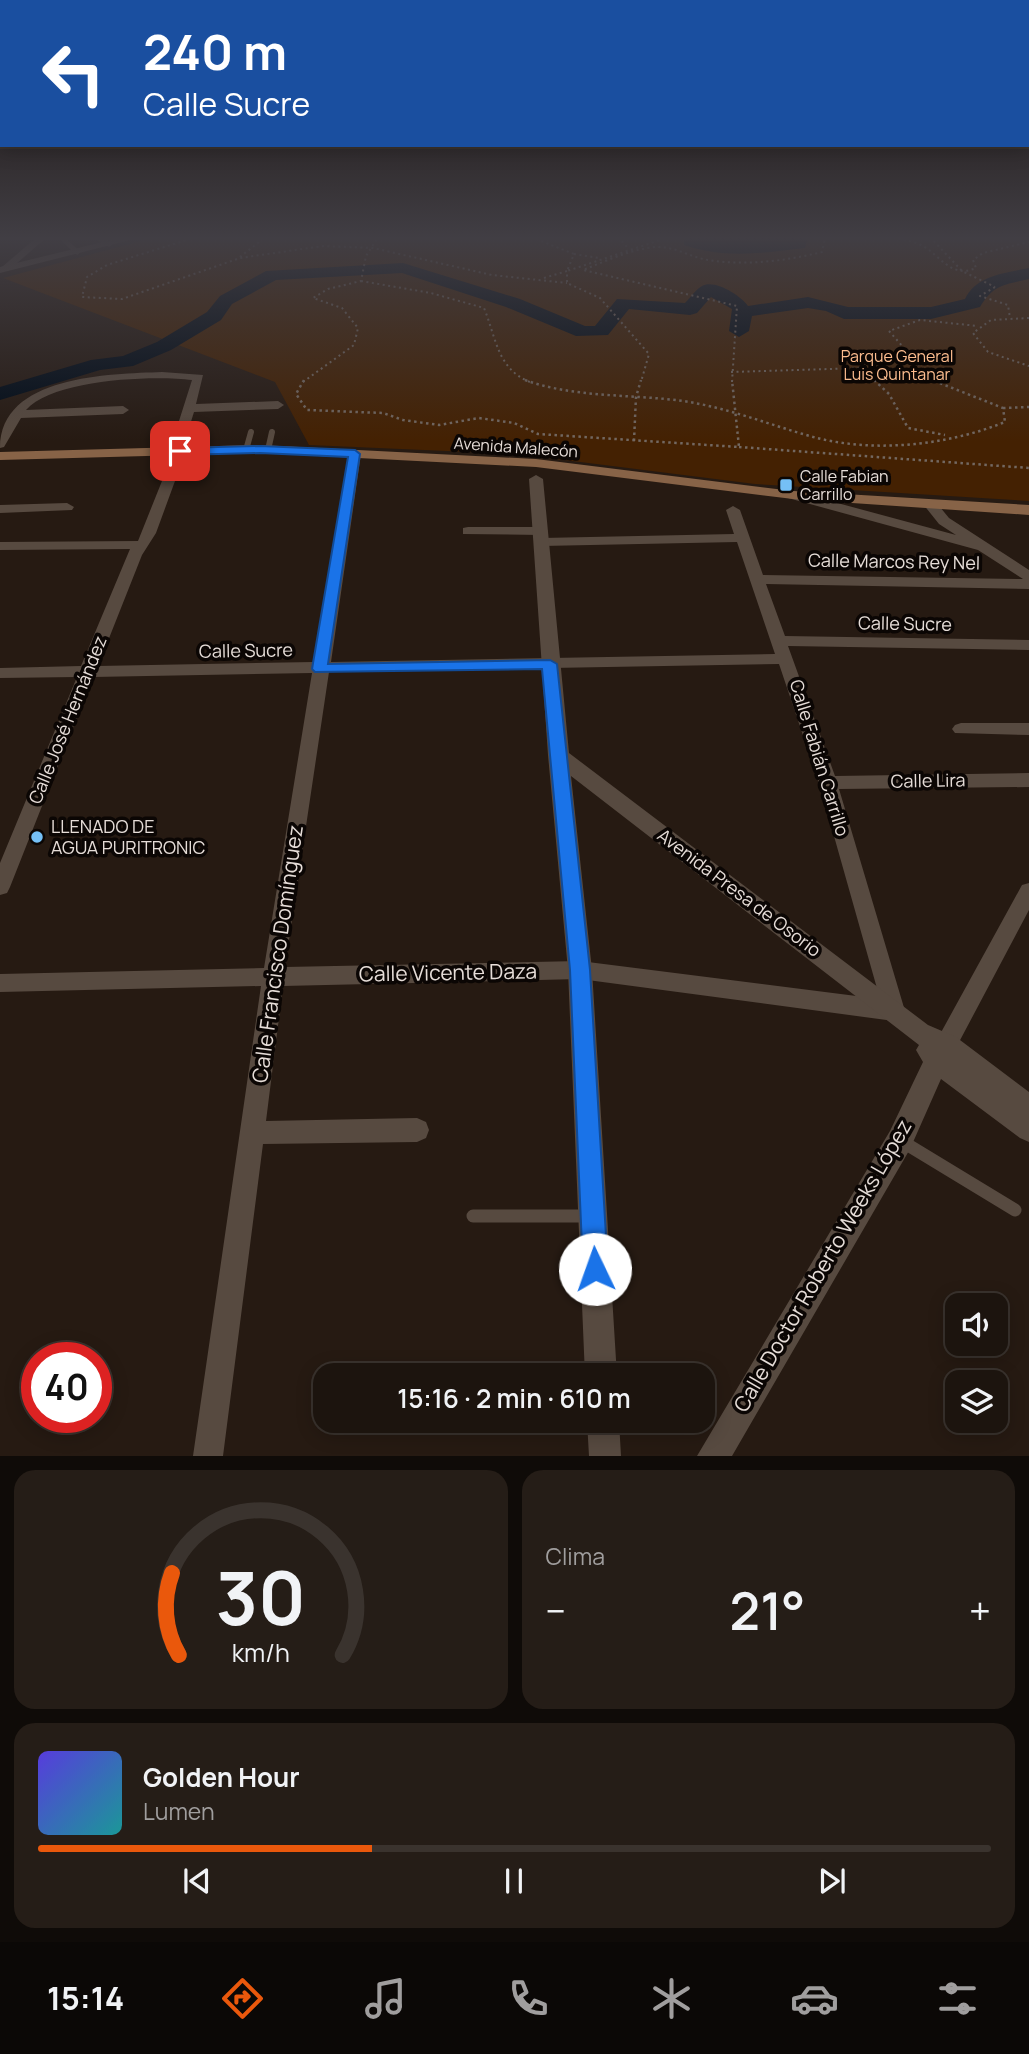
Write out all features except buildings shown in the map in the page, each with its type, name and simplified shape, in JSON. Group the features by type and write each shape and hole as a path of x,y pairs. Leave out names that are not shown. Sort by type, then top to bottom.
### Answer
{"main road":[{"name":"Avenida Malecón","path":"0,456 176,449 268,450 536,463 793,495 1029,510"}],"street":[{"name":"Calle José Hernández","path":"0,887 89,672 176,449 199,377 138,377 84,382 29,401 19,414"},
{"path":"191,408 278,405"},
{"path":"0,444 19,414 123,410"},
{"name":"Calle Francisco Domínguez","path":"208,1455 273,977 355,454"},
{"path":"536,480 558,755 580,970 600,1363"},
{"path":"793,495 980,546"},
{"path":"930,504 937,515 1029,578"},
{"path":"0,509 67,507"},
{"name":"Calle Fabián Carrillo","path":"733,510 781,641 828,783 894,1011"},
{"path":"468,531 542,536 744,538"},
{"path":"0,547 137,548"},
{"name":"Calle Marcos Rey Nel","path":"758,579 1029,584"},
{"name":"Calle Sucre","path":"781,641 1029,645"},
{"name":"Calle Sucre","path":"0,673 787,659"},
{"path":"961,729 1029,729"},
{"name":"Avenida Presa de Osorio","path":"558,755 894,1011 1029,1129"},
{"name":"Calle Lira","path":"828,783 1029,780"},
{"name":"Calle Doctor Roberto Weeks López","path":"713,1455 900,1140 941,1053 1029,891"},
{"name":"Calle Vicente Daza","path":"0,983 580,970 894,1011"},
{"name":"Avenida Presa de Osorio","path":"941,1053 1029,1108"},
{"path":"252,1133 417,1130"},
{"path":"604,1433 605,1455"}],"lane":[{"path":"246,450 251,432"},
{"path":"268,450 272,432"},
{"path":"900,1140 1015,1210"},
{"path":"473,1216 593,1216"}],"path":[{"path":"333,305 342,308 358,328 354,345 304,379 296,394 307,410 383,413 402,420 439,425 479,418 514,423 538,434 1029,468"},
{"path":"473,305 484,308 493,327 500,359 518,376 555,388 733,411 795,432 836,442 900,443 987,431 1005,422 1003,408"},
{"path":"606,305 649,354 636,397 634,441"},
{"path":"733,305 737,306 731,372 733,411 739,447"},
{"path":"1008,305 1010,318"},
{"path":"1029,318 1010,318 978,326 952,320 903,322 889,331 933,381 1003,408 1029,407"},
{"path":"978,326 973,333 975,341 984,350 999,358 1029,366"},
{"path":"731,372 862,368 889,394 908,428 951,436"}],"green space":[{"name":"Parque General Luis Quintanar","path":"73,305 1029,305 1029,501 755,484 517,454 309,445 275,382"}],"waterway":[{"path":"0,394 98,364 126,362 164,346 214,316 222,305"},
{"path":"518,305 583,332 601,331 622,305"},
{"path":"645,305 690,309 694,305"},
{"path":"738,305 743,312"},
{"path":"743,312 784,305"},
{"path":"826,305 844,313 931,313 965,305"},
{"path":"739,331 743,312"}],"place":[{"name":"Calle Fabian Carrillo","path":"786,485"},
{"name":"LLENADO DE AGUA PURITRONIC","path":"37,837"}],"route":[{"path":"180,451 260,449 355,454 320,669 550,664 580,970 595,1269"}]}
